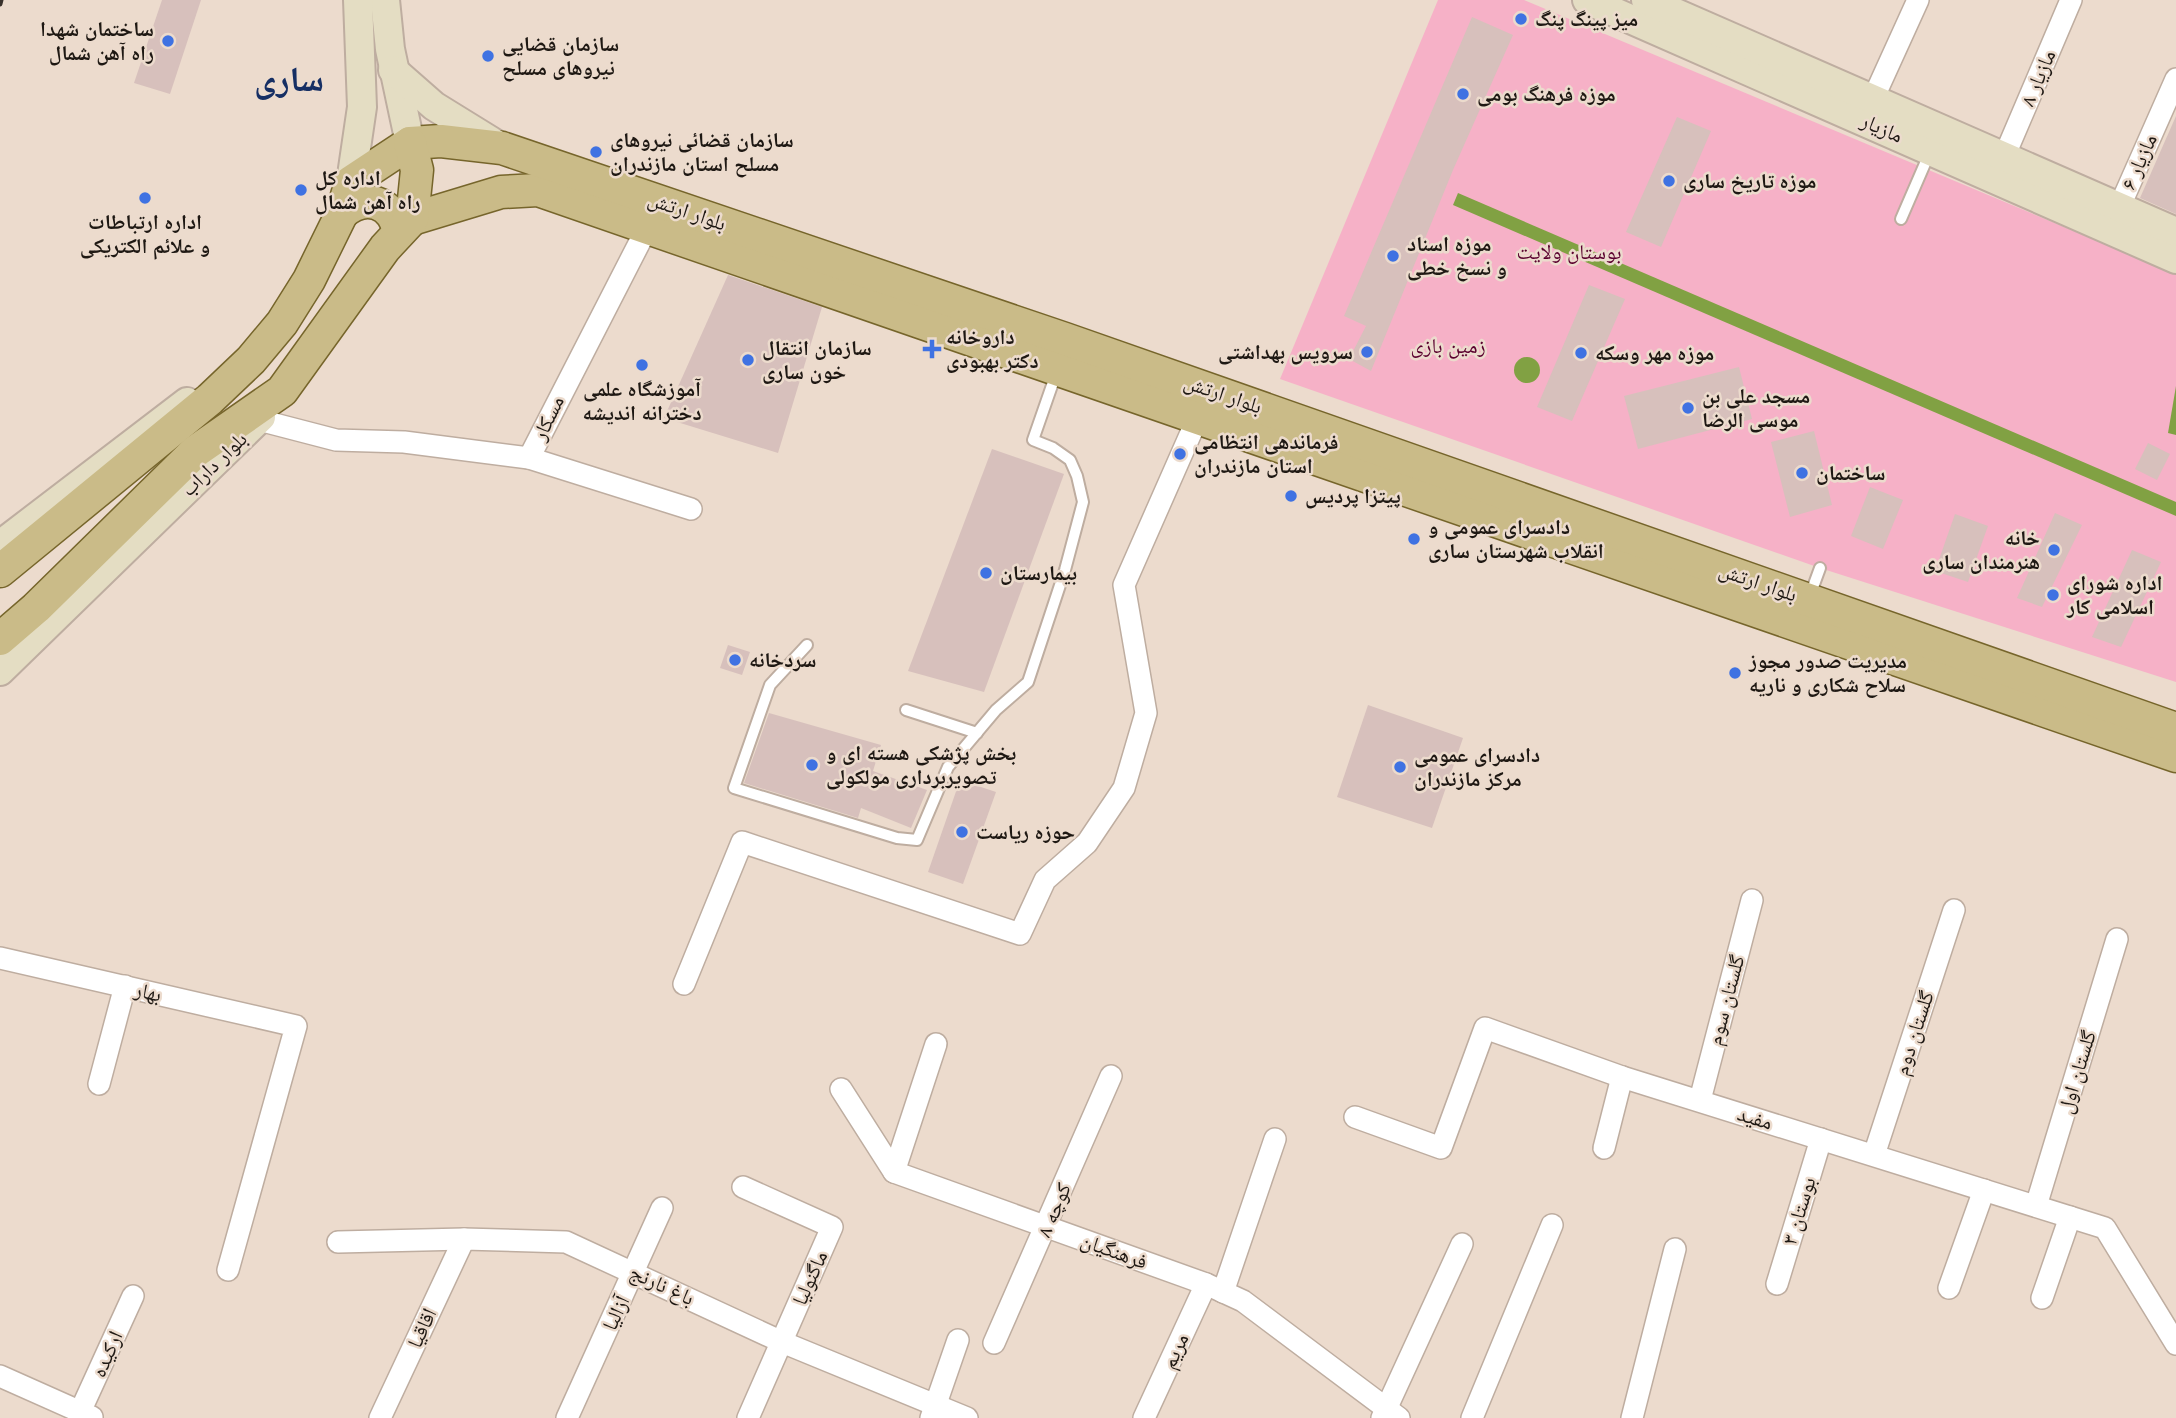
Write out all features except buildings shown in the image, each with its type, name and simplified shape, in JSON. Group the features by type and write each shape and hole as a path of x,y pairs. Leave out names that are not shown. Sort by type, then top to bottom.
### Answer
{"main road":[{"path":"0,571 210,399 251,360 282,323 309,280 342,213 351,182 362,107 358,0"},
{"path":"342,213 351,205 364,201 377,202 388,208 396,219 406,225 416,170 393,70 385,0"},
{"name":"مازیار","path":"1587,0 1947,149 2176,259"},
{"name":"مازیار","path":"1646,0 1873,99 1947,149 2004,157 2176,232"},
{"path":"393,70 434,106 502,148"},
{"name":"بلوار ارتش","path":"410,143 441,141 502,148 1063,354 2011,685 2176,729"},
{"path":"351,182 410,143"},
{"name":"بلوار ارتش","path":"406,225 501,192 538,190 647,228 1063,354"},
{"name":"بلوار داراب","path":"0,671 259,420 406,225"},
{"path":"0,545 159,421 251,360"},
{"path":"0,639 36,608 196,452 282,391"},
{"name":"بلوار ارتش","path":"1203,403 1808,600 2176,756"}],"street":[{"path":"1873,99 1918,0"},
{"name":"مازیار ٨","path":"2004,157 2071,0"},
{"name":"مازیار ۶","path":"2119,208 2176,79"},
{"name":"مسکار","path":"647,228 529,458 691,509"},
{"path":"684,984 742,842 1020,934 1045,880 1087,843 1124,788 1146,713 1124,585 1203,403"},
{"path":"259,420 336,440 404,442 529,458"},
{"name":"گلستان سوم","path":"1700,1100 1752,900"},
{"name":"گلستان دوم","path":"1874,1155 1954,910"},
{"name":"گلستان اول","path":"2036,1206 2117,939"},
{"name":"بهار","path":"0,958 296,1026 228,1270"},
{"path":"99,1084 125,986"},
{"name":"مفید","path":"1355,1117 1441,1148 1485,1028 1622,1077 2105,1228 2176,1345"},
{"path":"894,1172 936,1044"},
{"name":"کوچه ۸","path":"994,1343 1111,1076"},
{"path":"1604,1148 1622,1077"},
{"path":"841,1089 894,1172"},
{"name":"مریم","path":"1144,1418 1214,1288 1275,1139"},
{"name":"بوستان ۳","path":"1777,1284 1821,1139"},
{"name":"فرهنگیان","path":"894,1172 1214,1288 1243,1301 1389,1415"},
{"name":"ماگنولیا","path":"743,1187 832,1227 748,1418"},
{"path":"1950,1288 1984,1190"},
{"name":"آزالیا","path":"567,1418 662,1208"},
{"path":"2042,1298 2070,1217"},
{"path":"1472,1418 1552,1225"},
{"name":"باغ نارنج","path":"338,1242 464,1239 566,1242 934,1412 967,1418"},
{"name":"اقاقیا","path":"380,1418 464,1239"},
{"path":"1389,1415 1462,1244"},
{"path":"1632,1418 1675,1249"},
{"name":"ارکیده","path":"87,1415 133,1296"},
{"path":"934,1412 958,1340"},
{"path":"0,1376 87,1415"}],"lane":[{"path":"1901,219 1947,149"},
{"path":"807,645 769,685 734,788 897,838 917,840 948,767 976,733 1028,682 1065,570 1083,502 1070,460 1054,448 1033,440 1063,354"},
{"path":"1808,600 1820,568"},
{"path":"906,710 976,733"}],"green space":[{"name":"بوستان ولایت","path":"1438,0 1524,0 2176,274 2176,682 1820,568 1280,379"}],"shaded area":[{"path":"1458,193 2176,502 2176,516 1453,205"},
{"path":"1527,357 1536,361 1540,370 1536,379 1527,383 1518,379 1514,370 1518,361"},
{"path":"2176,386 2176,435 2168,433"}],"railway":[{"path":"0,4 1,0"}],"place":[{"name":"میز پینگ پنگ","path":"1521,19"},
{"name":"ساختمان شهدا راه آهن شمال","path":"168,41"},
{"name":"سازمان قضایی نیروهای مسلح","path":"488,56"},
{"name":"موزه فرهنگ بومی","path":"1463,94"},
{"name":"سازمان قضائی نیروهای مسلح استان مازندران","path":"596,152"},
{"name":"موزه تاریخ ساری","path":"1669,181"},
{"name":"اداره کل راه آهن شمال","path":"301,190"},
{"name":"اداره ارتباطات و علائم الکتریکی","path":"145,198"},
{"name":"موزه اسناد و نسخ خطی","path":"1393,256"},
{"name":"داروخانه دکتر بهبودی","path":"932,349"},
{"name":"سرویس بهداشتی","path":"1367,352"},
{"name":"موزه مهر وسکه","path":"1581,353"},
{"name":"سازمان انتقال خون ساری","path":"748,360"},
{"name":"آموزشگاه علمی دخترانه اندیشه","path":"642,365"},
{"name":"مسجد علی بن موسی الرضا","path":"1688,408"},
{"name":"فرماندهی انتظامی استان مازندران","path":"1180,454"},
{"name":"ساختمان","path":"1802,473"},
{"name":"پیتزا پردیس","path":"1291,496"},
{"name":"دادسرای عمومی و انقلاب شهرستان ساری","path":"1414,539"},
{"name":"خانه هنرمندان ساری","path":"2054,550"},
{"name":"بیمارستان","path":"986,573"},
{"name":"اداره شورای اسلامی کار","path":"2053,595"},
{"name":"سردخانه","path":"735,660"},
{"name":"مدیریت صدور مجوز سلاح شکاری و ناریه","path":"1735,673"},
{"name":"بخش پژشکی هسته ای و تصویربرداری مولکولی","path":"812,765"},
{"name":"دادسرای عمومی مرکز مازندران","path":"1400,767"},
{"name":"حوزه ریاست","path":"962,832"}],"district":[{"name":"ساری","path":"289,79"}],"park label":[{"name":"زمین بازی","path":"1448,346"}]}
